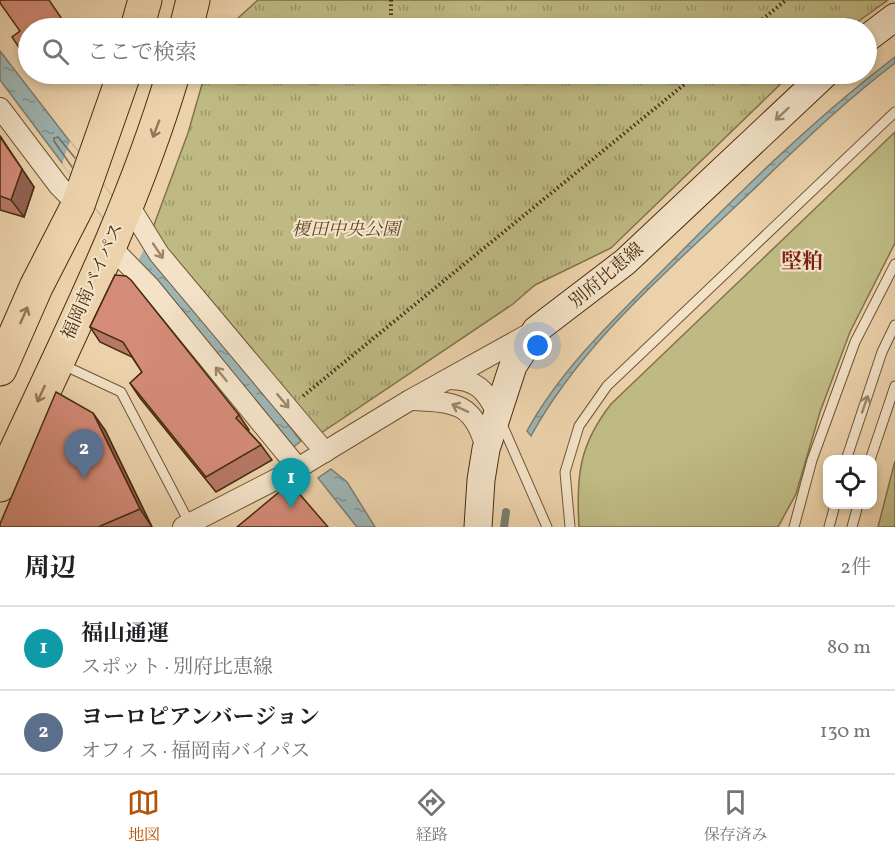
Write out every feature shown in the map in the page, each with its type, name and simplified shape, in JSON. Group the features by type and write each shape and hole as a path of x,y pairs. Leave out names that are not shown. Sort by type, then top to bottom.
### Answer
{"highway":[{"path":"140,18 145,0"},
{"path":"188,18 193,0"},
{"path":"0,369 36,287 78,205 121,84"},
{"name":"福岡南バイパス","path":"0,484 110,246 159,123 170,84"}],"main road":[{"path":"877,31 895,17"},
{"name":"別府比恵線","path":"478,527 486,449 513,366 536,330 625,262 814,84"}],"street":[{"path":"0,108 58,186 78,205"},
{"path":"127,202 159,254 325,452"},
{"path":"110,246 150,287 298,468"},
{"path":"186,525 298,468 410,400 536,330"},
{"path":"449,379 462,379 479,385 488,394 498,413"},
{"path":"410,400 443,403 466,409 481,431 486,449"}],"lane":[{"path":"570,527 565,471 579,426 608,386 895,112"},
{"path":"794,527 812,460 855,342 895,264"},
{"path":"847,455 882,352 895,325"},
{"path":"56,362 121,392 186,525"},
{"path":"871,455 895,386"},
{"path":"498,413 547,527"},
{"path":"829,527 834,509"},
{"path":"852,527 857,509"}],"path":[{"path":"391,0 391,18"},
{"path":"764,18 786,0"},
{"path":"288,408 685,84"}],"green space":[{"path":"258,0 888,0 863,18 238,18"},
{"name":"榎田中央公園","path":"202,84 781,84 611,248 535,285 513,304 318,435 151,233 188,133"},
{"path":"895,132 895,243 850,332 820,412 796,494 778,527 579,527 578,492 582,462 592,433 611,404"},
{"path":"895,461 895,527 878,527"}],"water":[{"path":"0,51 18,74 18,84 25,84 301,441 292,448 154,277 137,263 0,80"},
{"path":"895,57 895,63 877,78 877,71"},
{"path":"860,84 869,84 814,132 624,314 573,372 531,436 527,431 541,408 589,346 719,214"},
{"path":"331,469 347,482 375,527 357,527 318,478"}],"pier":[{"path":"70,141 148,242 137,263 62,164"}],"building":[{"path":"0,0 49,0 61,18 18,18 18,28"},
{"path":"18,32 18,46 12,37"},
{"path":"0,137 22,169 11,200 0,196"},
{"path":"115,275 126,276 131,280 239,415 236,418 261,445 206,477 130,383 142,372 123,342 90,327"},
{"path":"56,392 93,413 140,509 98,527 0,527 0,524"},
{"path":"290,483 328,527 237,527"}],"waterway":[{"path":"504,527 506,512"}],"place":[{"name":"ヨーロピアンバージョン","path":"84,479"},
{"name":"福山通運","path":"291,508"}],"district":[{"name":"堅粕","path":"802,261"}]}
